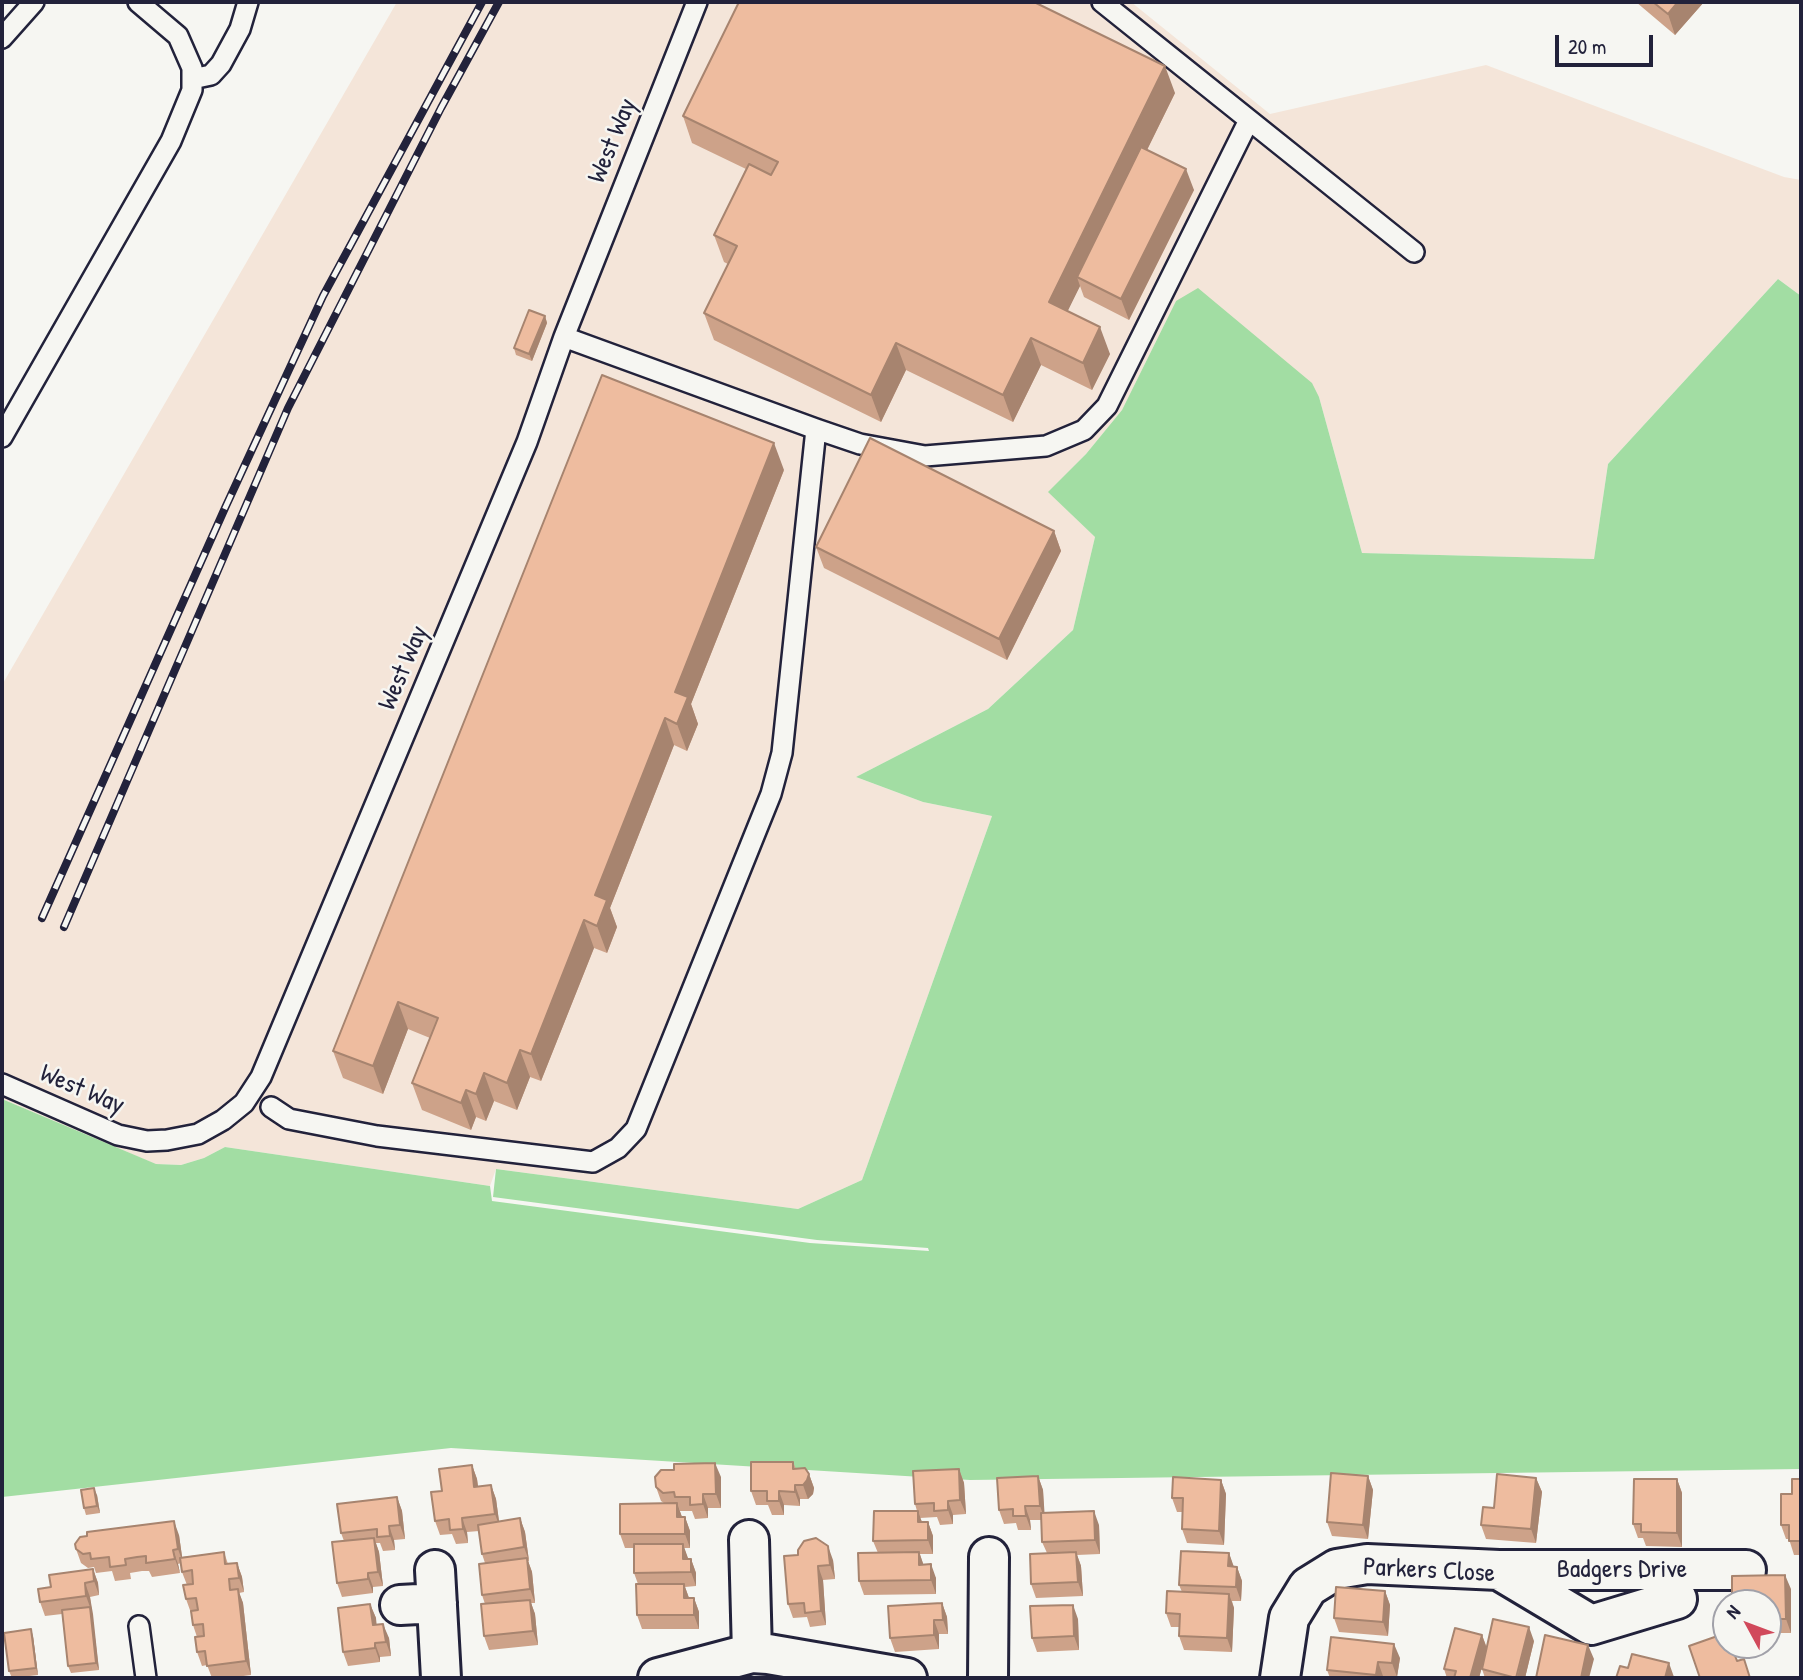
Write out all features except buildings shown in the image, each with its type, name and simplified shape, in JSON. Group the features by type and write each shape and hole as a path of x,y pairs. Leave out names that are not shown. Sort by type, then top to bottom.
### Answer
{"street":[{"path":"752,1653 756,1557"},
{"path":"988,1678 989,1557"},
{"name":"Parkers Close","path":"1280,1678 1289,1618 1308,1587 1337,1569 1367,1564 1499,1570 1591,1625 1677,1599"},
{"name":"Badgers Drive","path":"1499,1570 1746,1570"},
{"path":"424,1592 441,1678"},
{"path":"658,1678 752,1653 907,1678"}],"lane":[{"path":"2,38 34,2"},
{"path":"2,437 171,141 192,90 192,68 178,36 138,2"},
{"path":"192,79 212,75 221,64 240,29 248,2"},
{"name":"West Way","path":"2,1084 118,1135 146,1141 198,1134 223,1120 244,1103 261,1077 517,467 564,337 697,2"},
{"path":"1102,2 1414,252"},
{"path":"564,337 860,444 925,456 1046,446 1084,430 1107,406 1249,120"},
{"path":"271,1107 289,1119 377,1136 593,1162 618,1148 636,1129 771,794 782,753 816,429"},
{"path":"139,1626 146,1678"}],"shaded area":[{"path":"397,2 1131,2 1270,114 1486,65 1784,177 1801,180 1801,296 1778,279 1608,464 1594,559 1362,553 1319,397 1176,301 1122,410 1086,454 1049,492 1095,537 1073,630 988,709 856,777 923,802 992,816 862,1180 798,1209 496,1169 490,1186 225,1147 204,1158 181,1165 155,1164 2,1099 2,685"}],"green space":[{"path":"1778,279 1801,296 1801,1469 970,1480 451,1448 2,1497 2,1099 156,1164 181,1165 204,1158 225,1147 490,1186 492,1201 810,1243 929,1251 928,1248 817,1240 493,1197 496,1169 798,1209 862,1180 992,816 923,802 856,777 988,709 1073,630 1095,537 1048,492 1086,454 1122,410 1176,301 1198,288 1312,383 1319,397 1362,553 1594,559 1608,464"}],"railway":[{"path":"42,918 323,296 482,2"},
{"path":"64,927 288,408 441,108 499,2"}]}
